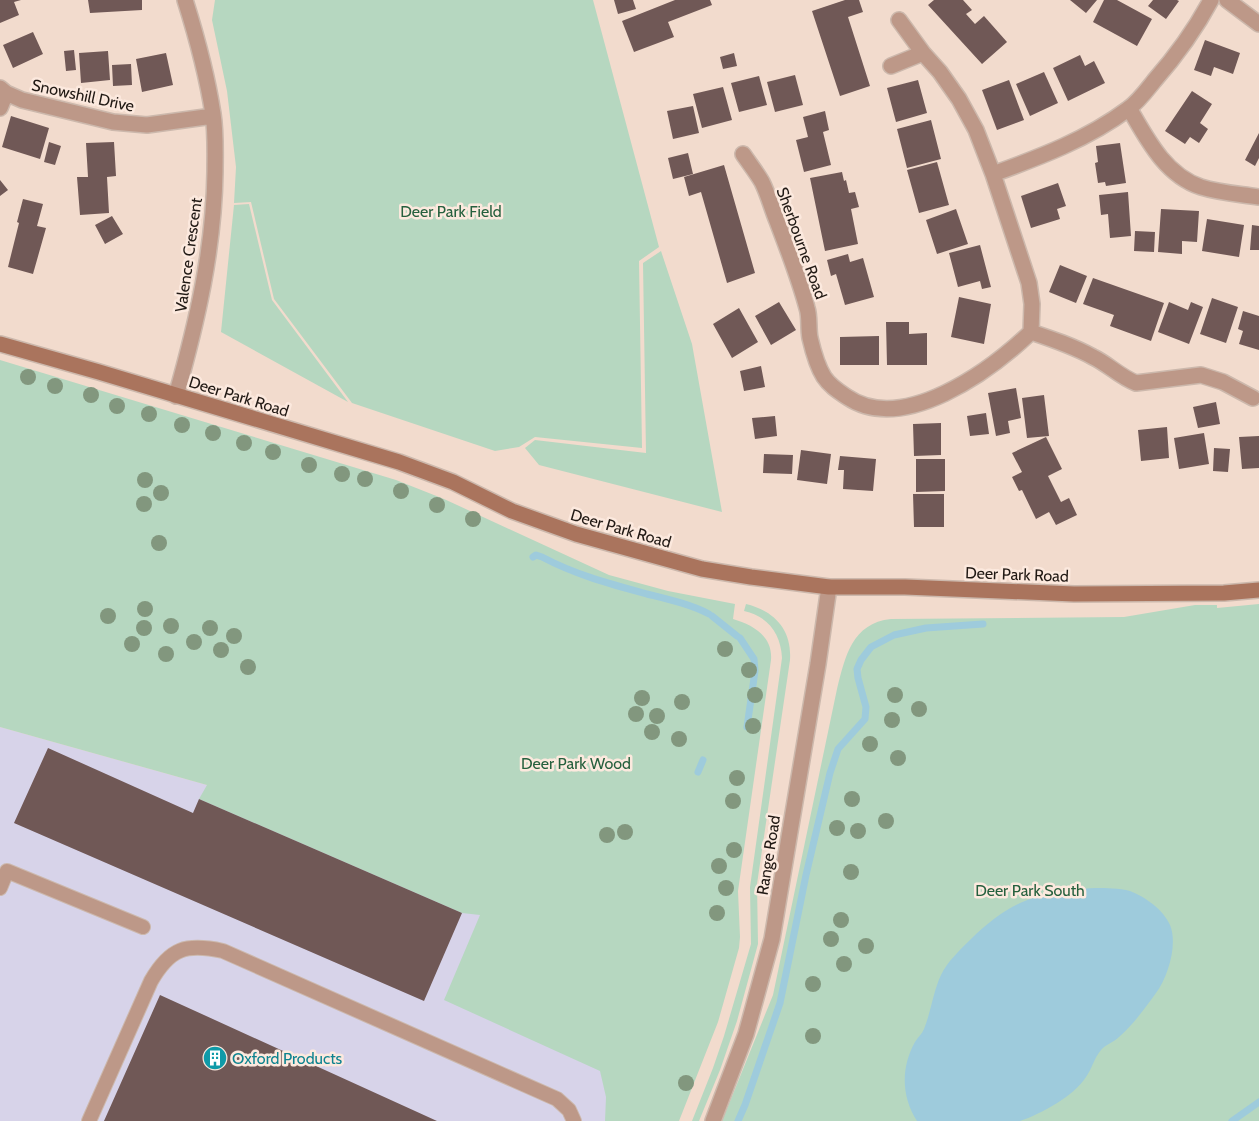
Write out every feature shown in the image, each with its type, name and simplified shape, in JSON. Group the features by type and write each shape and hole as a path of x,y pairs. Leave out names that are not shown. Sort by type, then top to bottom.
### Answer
{"street":[{"name":"Valence Crescent","path":"176,396 196,321 208,262 212,231 215,164 213,116 198,41 185,0"},
{"path":"993,174 1070,144 1096,130 1129,108 1174,57 1196,27 1211,0"},
{"path":"1226,0 1259,24"},
{"path":"899,20 959,99 976,130 993,174 1029,282 1032,304 1031,332 1094,357 1126,380 1136,383 1200,375 1223,382 1253,398"},
{"path":"891,66 923,52"},
{"name":"Snowshill Drive","path":"0,108 3,90 22,100 99,119 129,124 162,124 213,116"},
{"path":"1129,108 1157,153 1185,180 1225,192 1259,197"},
{"name":"Sherbourne Road","path":"743,154 762,183 801,285 808,312 810,337 816,359 824,376 835,389 853,402 870,408 885,410 907,408 928,401 956,387 1000,360 1031,332"},
{"name":"Deer Park Road","path":"0,344 398,462 452,482 512,511 576,534 702,569 829,587 905,587 1074,594 1224,593 1259,590"},
{"name":"Range Road","path":"713,1121 746,1034 772,939 829,587"}],"lane":[{"path":"0,888 8,870 143,927"},
{"path":"89,1121 159,967 178,952 186,948 196,947 223,951 558,1099 569,1110 574,1121"}],"shaded area":[{"path":"0,727 207,785 503,925 597,1045 611,1121 0,1121"}],"green space":[{"name":"Deer Park Field","path":"215,0 593,0 659,247 639,261 642,448 535,437 519,447 495,451 352,403 274,299 251,202 234,203 236,167 227,91 212,20"},
{"path":"249,204 272,300 348,402 221,332 234,205"},
{"path":"661,251 692,344 722,512 539,465 525,448 535,440 646,453 643,263"},
{"name":"Deer Park Wood","path":"0,360 396,480 444,499 609,575 668,591 735,604 733,619 754,628 765,638 769,644 771,660 738,891 739,948 718,1022 679,1121 605,1121 606,1097 600,1071 444,1000 480,915 462,913 199,799 207,785 0,727"},
{"path":"746,604 765,611 780,623 788,640 790,660 757,884 758,944 737,1021 720,1070 699,1121 692,1121 724,1036 751,944 750,887 782,658 779,641 772,627 760,617 744,611"},
{"name":"Deer Park South","path":"1259,604 1259,1121 722,1121 773,995 837,689 847,654 859,634 867,627 891,619 1124,617 1195,605 1217,605 1217,608"}],"water":[{"path":"1096,888 1121,889 1136,894 1158,909 1170,925 1173,941 1168,969 1160,986 1134,1022 1117,1039 1101,1050 1088,1074 1074,1091 1056,1104 1037,1114 1020,1121 917,1121 908,1102 906,1092 905,1071 907,1061 915,1042 924,1029 936,988 941,975 950,961 985,926 999,915 1027,900 1058,892"}],"building":[{"path":"0,0 21,0 14,2 19,15 0,23"},
{"path":"88,0 142,0 142,10 90,13"},
{"path":"614,0 633,0 636,9 618,14"},
{"path":"675,0 710,0 712,5 668,22 674,37 634,52 622,21"},
{"path":"845,0 859,0 863,12 848,17 870,86 840,96 812,11"},
{"path":"934,0 963,0 972,10 966,14 975,24 984,16 1007,42 982,64 928,5"},
{"path":"1070,0 1097,0 1086,13"},
{"path":"1104,0 1117,0 1152,19 1137,46 1093,22"},
{"path":"1153,0 1179,1 1166,19 1148,6"},
{"path":"33,32 43,54 13,68 3,45"},
{"path":"1205,40 1240,53 1233,74 1214,67 1211,76 1194,70"},
{"path":"74,50 76,70 66,71 64,51"},
{"path":"108,51 110,80 81,83 79,53"},
{"path":"166,53 173,85 142,92 136,59"},
{"path":"734,53 737,66 723,69 720,57"},
{"path":"1080,55 1085,66 1094,61 1105,83 1068,101 1053,68"},
{"path":"131,64 132,85 113,86 112,65"},
{"path":"1044,72 1058,103 1030,116 1016,84"},
{"path":"795,75 803,105 775,112 767,82"},
{"path":"759,76 767,105 739,112 731,83"},
{"path":"918,80 927,113 896,122 887,88"},
{"path":"1009,80 1024,120 997,130 982,90"},
{"path":"723,87 732,120 702,128 693,94"},
{"path":"1192,91 1212,104 1200,123 1208,129 1199,143 1190,137 1185,144 1165,131"},
{"path":"693,106 699,133 673,139 667,111"},
{"path":"825,111 829,130 823,132 831,165 804,172 796,140 808,137 803,117"},
{"path":"11,116 49,128 40,159 2,147"},
{"path":"931,120 941,159 907,168 897,129"},
{"path":"1259,133 1259,158 1255,166 1245,160"},
{"path":"49,142 61,146 55,165 44,162"},
{"path":"114,142 116,176 107,177 109,213 80,215 77,177 88,177 86,143"},
{"path":"1120,143 1126,183 1106,186 1105,182 1098,183 1095,163 1098,162 1096,146"},
{"path":"688,153 693,174 673,179 668,158"},
{"path":"937,162 949,205 919,213 907,170"},
{"path":"724,165 755,273 727,283 701,192 689,196 684,177"},
{"path":"842,172 849,193 855,192 859,207 851,209 858,244 825,251 810,178"},
{"path":"0,180 8,190 0,196"},
{"path":"1058,183 1066,206 1057,209 1060,219 1031,228 1021,196"},
{"path":"1128,192 1131,236 1110,238 1108,214 1101,215 1099,195"},
{"path":"23,199 43,204 37,226 46,228 33,274 8,267"},
{"path":"956,209 968,244 937,254 926,220"},
{"path":"1161,209 1199,211 1197,242 1182,241 1182,254 1158,252"},
{"path":"112,216 123,234 105,244 95,225"},
{"path":"1207,219 1244,225 1239,257 1202,251"},
{"path":"1252,225 1259,226 1259,250 1250,250"},
{"path":"1135,231 1155,232 1154,252 1134,251"},
{"path":"980,245 991,287 982,289 980,281 958,287 949,253"},
{"path":"848,254 850,262 863,258 874,297 845,305 836,274 831,276 827,260"},
{"path":"1060,265 1087,276 1076,303 1049,292"},
{"path":"1093,278 1164,303 1151,341 1110,326 1114,315 1083,304"},
{"path":"959,297 991,304 984,344 951,337"},
{"path":"1212,298 1238,307 1226,343 1200,334"},
{"path":"779,302 796,330 771,345 755,316"},
{"path":"1169,302 1188,310 1191,302 1203,307 1189,344 1158,332"},
{"path":"739,308 758,342 732,358 713,324"},
{"path":"1243,311 1259,316 1259,350 1239,344 1243,331 1238,329"},
{"path":"886,322 909,322 909,334 927,333 927,365 887,365"},
{"path":"879,336 879,365 840,365 840,337"},
{"path":"761,366 765,387 744,391 740,371"},
{"path":"1016,388 1021,418 1008,421 1010,433 996,436 988,393"},
{"path":"1044,395 1049,436 1027,438 1022,398"},
{"path":"1216,402 1220,424 1198,428 1193,407"},
{"path":"986,413 989,434 970,436 967,416"},
{"path":"775,416 777,436 755,439 752,418"},
{"path":"941,423 941,455 914,456 913,424"},
{"path":"1167,427 1169,458 1141,461 1138,430"},
{"path":"1204,433 1209,464 1179,469 1174,438"},
{"path":"1259,436 1259,468 1242,469 1239,437"},
{"path":"1046,437 1062,469 1048,476 1061,502 1069,498 1077,515 1056,525 1049,512 1036,519 1022,490 1019,491 1012,477 1022,472 1012,453"},
{"path":"1214,448 1230,449 1228,472 1213,471"},
{"path":"801,450 831,454 827,484 797,480"},
{"path":"764,454 793,455 792,474 763,473"},
{"path":"840,456 876,459 873,491 843,489 844,470 838,470"},
{"path":"916,459 945,459 945,491 916,492"},
{"path":"913,494 944,494 944,527 914,527"},
{"path":"48,748 193,813 199,799 462,913 424,1001 14,823"},
{"name":"Oxford Products","path":"160,995 437,1121 104,1121"}],"waterway":[{"path":"533,557 536,555 593,578 678,602 709,614"},
{"path":"712,616 737,636"},
{"path":"738,1121 780,1003 806,875 830,773 838,749 865,719 866,707 857,669 861,660 871,647 894,635 926,628 983,624"},
{"path":"740,638 754,659 755,671 747,727"},
{"path":"698,772 703,760"},
{"path":"1232,1121 1259,1102"}],"place":[{"name":"Oxford Products","path":"215,1058"}]}
